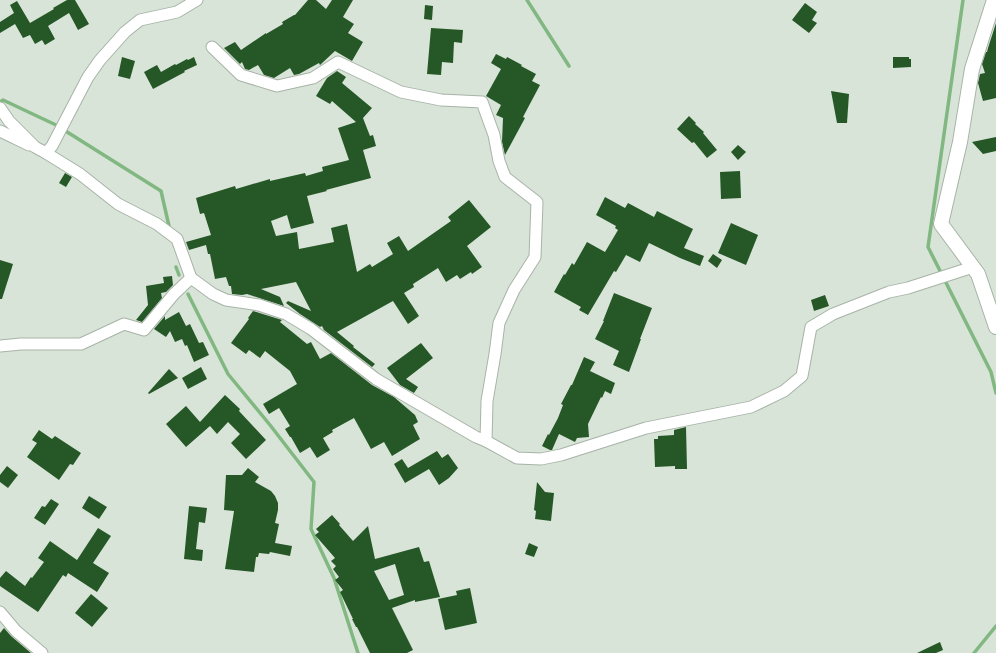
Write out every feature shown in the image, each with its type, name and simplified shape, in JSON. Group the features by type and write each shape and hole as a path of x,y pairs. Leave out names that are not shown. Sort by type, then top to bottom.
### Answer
{"street":[{"path":"46,153 52,146 88,77 100,60 125,32 140,20 177,12 197,0"},
{"path":"994,0 972,69 960,142 941,224 978,274 996,326"},
{"path":"212,47 241,75 277,86 313,78 338,62 401,92 441,100 482,102 494,135 499,160 505,177 537,202 535,257 514,290 499,323 486,401 486,441"},
{"path":"0,108 9,121 35,148"},
{"path":"0,131 46,153 80,174 118,204 157,224 178,239 191,278 212,294 226,300 260,305 286,314 311,329 376,379 476,437 517,458 540,459 561,455 646,428 751,406 784,391 802,376 811,327 833,314 889,292 908,288 973,267"},
{"path":"0,346 20,344 81,344 124,324 144,330 174,294 191,278"},
{"path":"0,612 16,631 42,653"}],"building":[{"path":"67,0 75,0 89,24 78,30 69,13 48,26 55,39 45,45 42,40 35,44 30,35 23,38 15,24 0,33 0,22 14,13 10,5 17,1 30,23"},
{"path":"308,0 316,0 326,9 332,0 353,0 343,17 354,24 348,33 363,42 352,61 335,51 320,65 319,63 299,74 294,75 290,68 274,78 264,75 258,65 249,70 245,69 242,62 240,64 224,48 235,42 241,50 266,33 283,24 282,22 295,15"},
{"path":"805,3 817,12 812,20 817,23 809,33 792,20"},
{"path":"425,5 433,6 432,20 424,19"},
{"path":"996,23 996,98 983,101 978,83 980,74 985,73 982,64"},
{"path":"431,28 463,30 462,43 454,42 453,63 442,62 441,75 427,74"},
{"path":"496,54 506,59 507,57 536,74 532,81 540,85 523,117 525,118 505,155 502,142 503,118 496,115 501,105 486,96 501,69 491,63"},
{"path":"122,57 135,61 130,79 118,76"},
{"path":"194,57 197,65 153,89 144,72 157,65 161,72 175,64 176,65"},
{"path":"893,57 909,57 909,59 911,59 911,67 893,68"},
{"path":"337,71 346,77 342,83 372,108 363,118 370,136 373,135 376,146 363,150 371,178 307,196 314,223 291,229 287,215 271,221 276,236 297,232 299,249 334,242 331,228 347,224 357,272 370,264 372,267 393,254 387,243 399,236 408,251 451,221 448,217 469,200 491,227 467,246 482,267 472,274 471,272 460,279 457,275 446,282 438,268 413,284 414,287 404,293 419,316 408,324 393,301 337,332 375,364 372,367 324,330 322,326 320,327 286,303 288,301 311,311 296,282 261,289 280,297 284,306 247,294 232,294 231,286 229,286 226,277 215,279 210,254 208,254 206,245 189,250 186,242 211,235 204,213 200,214 196,198 235,186 236,189 270,179 270,181 305,173 306,176 323,171 322,167 349,160 338,128 356,122 332,101 330,104 316,96 327,78"},
{"path":"831,91 849,94 847,123 837,123"},
{"path":"689,116 704,132 703,133 717,150 707,158 694,142 692,143 677,129"},
{"path":"996,137 996,151 983,154 972,142"},
{"path":"738,145 746,152 738,160 731,152"},
{"path":"740,171 741,198 721,199 720,172"},
{"path":"65,173 72,177 66,187 59,183"},
{"path":"605,197 625,208 628,203 654,217 657,211 693,229 684,248 704,256 700,266 649,243 640,262 626,255 616,272 614,271 588,315 579,310 581,307 554,292 572,263 574,265 587,242 605,252 618,230 615,228 616,226 596,215"},
{"path":"731,223 758,235 746,265 718,253"},
{"path":"713,254 722,260 717,268 708,261"},
{"path":"0,260 13,264 2,299 0,299"},
{"path":"172,276 173,285 166,292 161,293 162,298 142,322 136,320 148,305 146,286 164,283 163,277"},
{"path":"614,293 652,308 629,372 613,365 619,351 595,339 604,321"},
{"path":"825,295 829,306 814,311 811,300"},
{"path":"253,311 282,320 280,322 307,344 311,342 320,359 331,353 372,385 394,397 415,415 418,422 413,425 420,439 392,456 384,442 371,449 354,418 332,430 333,432 323,438 330,450 317,458 310,447 300,453 285,429 290,426 279,408 269,414 263,404 297,384 290,371 265,351 260,358 249,350 246,354 231,343 249,319 248,318"},
{"path":"179,312 186,326 190,324 199,343 203,342 209,355 194,362 187,345 185,346 182,339 175,342 170,331 166,337 154,329 165,316 165,320"},
{"path":"421,343 433,358 406,379 418,387 414,393 400,385 387,368"},
{"path":"584,357 595,362 590,371 615,383 611,394 605,391 602,398 601,397 588,424 589,437 577,438 575,442 559,434 552,450 550,450 542,446 558,418 563,405 561,404 572,385"},
{"path":"201,367 207,379 188,389 182,378"},
{"path":"169,369 178,378 149,394 148,393"},
{"path":"225,395 240,409 239,411 266,440 246,459 231,443 240,434 228,422 217,434 210,426 186,447 166,424 186,406 200,422"},
{"path":"686,427 687,469 675,469 675,466 655,467 654,439 658,439 658,436 674,435 674,430"},
{"path":"39,430 52,439 55,436 81,453 73,465 70,464 59,480 27,457 37,443 32,440"},
{"path":"437,451 442,458 448,454 458,468 449,478 439,485 429,469 405,483 394,464 402,459 408,468"},
{"path":"7,466 18,475 8,488 0,482 0,475"},
{"path":"248,468 259,477 255,482 271,491 278,503 275,523 279,524 275,543 292,546 290,556 270,552 269,554 259,553 258,557 256,557 254,572 225,569 234,511 224,510 226,475 242,475"},
{"path":"537,482 545,492 554,493 551,521 535,519 536,511 534,510"},
{"path":"89,496 107,507 99,519 82,508"},
{"path":"51,499 59,504 45,525 34,518 42,506 45,507"},
{"path":"189,506 207,508 205,523 199,522 196,549 203,550 202,561 184,559"},
{"path":"332,515 353,541 368,526 375,559 419,547 424,562 429,561 440,597 415,602 415,600 392,608 413,650 407,653 370,653 340,592 343,590 335,580 339,577 333,569 336,566 331,561 335,558 315,535 319,532 316,529","holes":["395,564 404,595 389,600 374,571"]},
{"path":"98,528 111,536 93,563 109,573 97,592 68,573 66,577 63,575 38,612 0,586 0,578 6,571 25,586 44,562 38,558 50,541 77,560"},
{"path":"529,543 538,547 534,557 525,554"},
{"path":"470,588 477,623 445,630 438,599 457,595 456,591"},
{"path":"91,594 108,608 92,627 75,613"},
{"path":"4,628 31,653 0,653 0,633"},
{"path":"940,642 943,650 936,653 917,653"}],"waterway":[{"path":"527,0 569,66"},
{"path":"963,0 928,247 991,372 996,393"},
{"path":"0,102 3,100 56,125 161,191 169,226"},
{"path":"176,267 179,275"},
{"path":"188,294 228,374 314,482 311,529 334,578 358,653"},
{"path":"974,653 996,626"}]}
